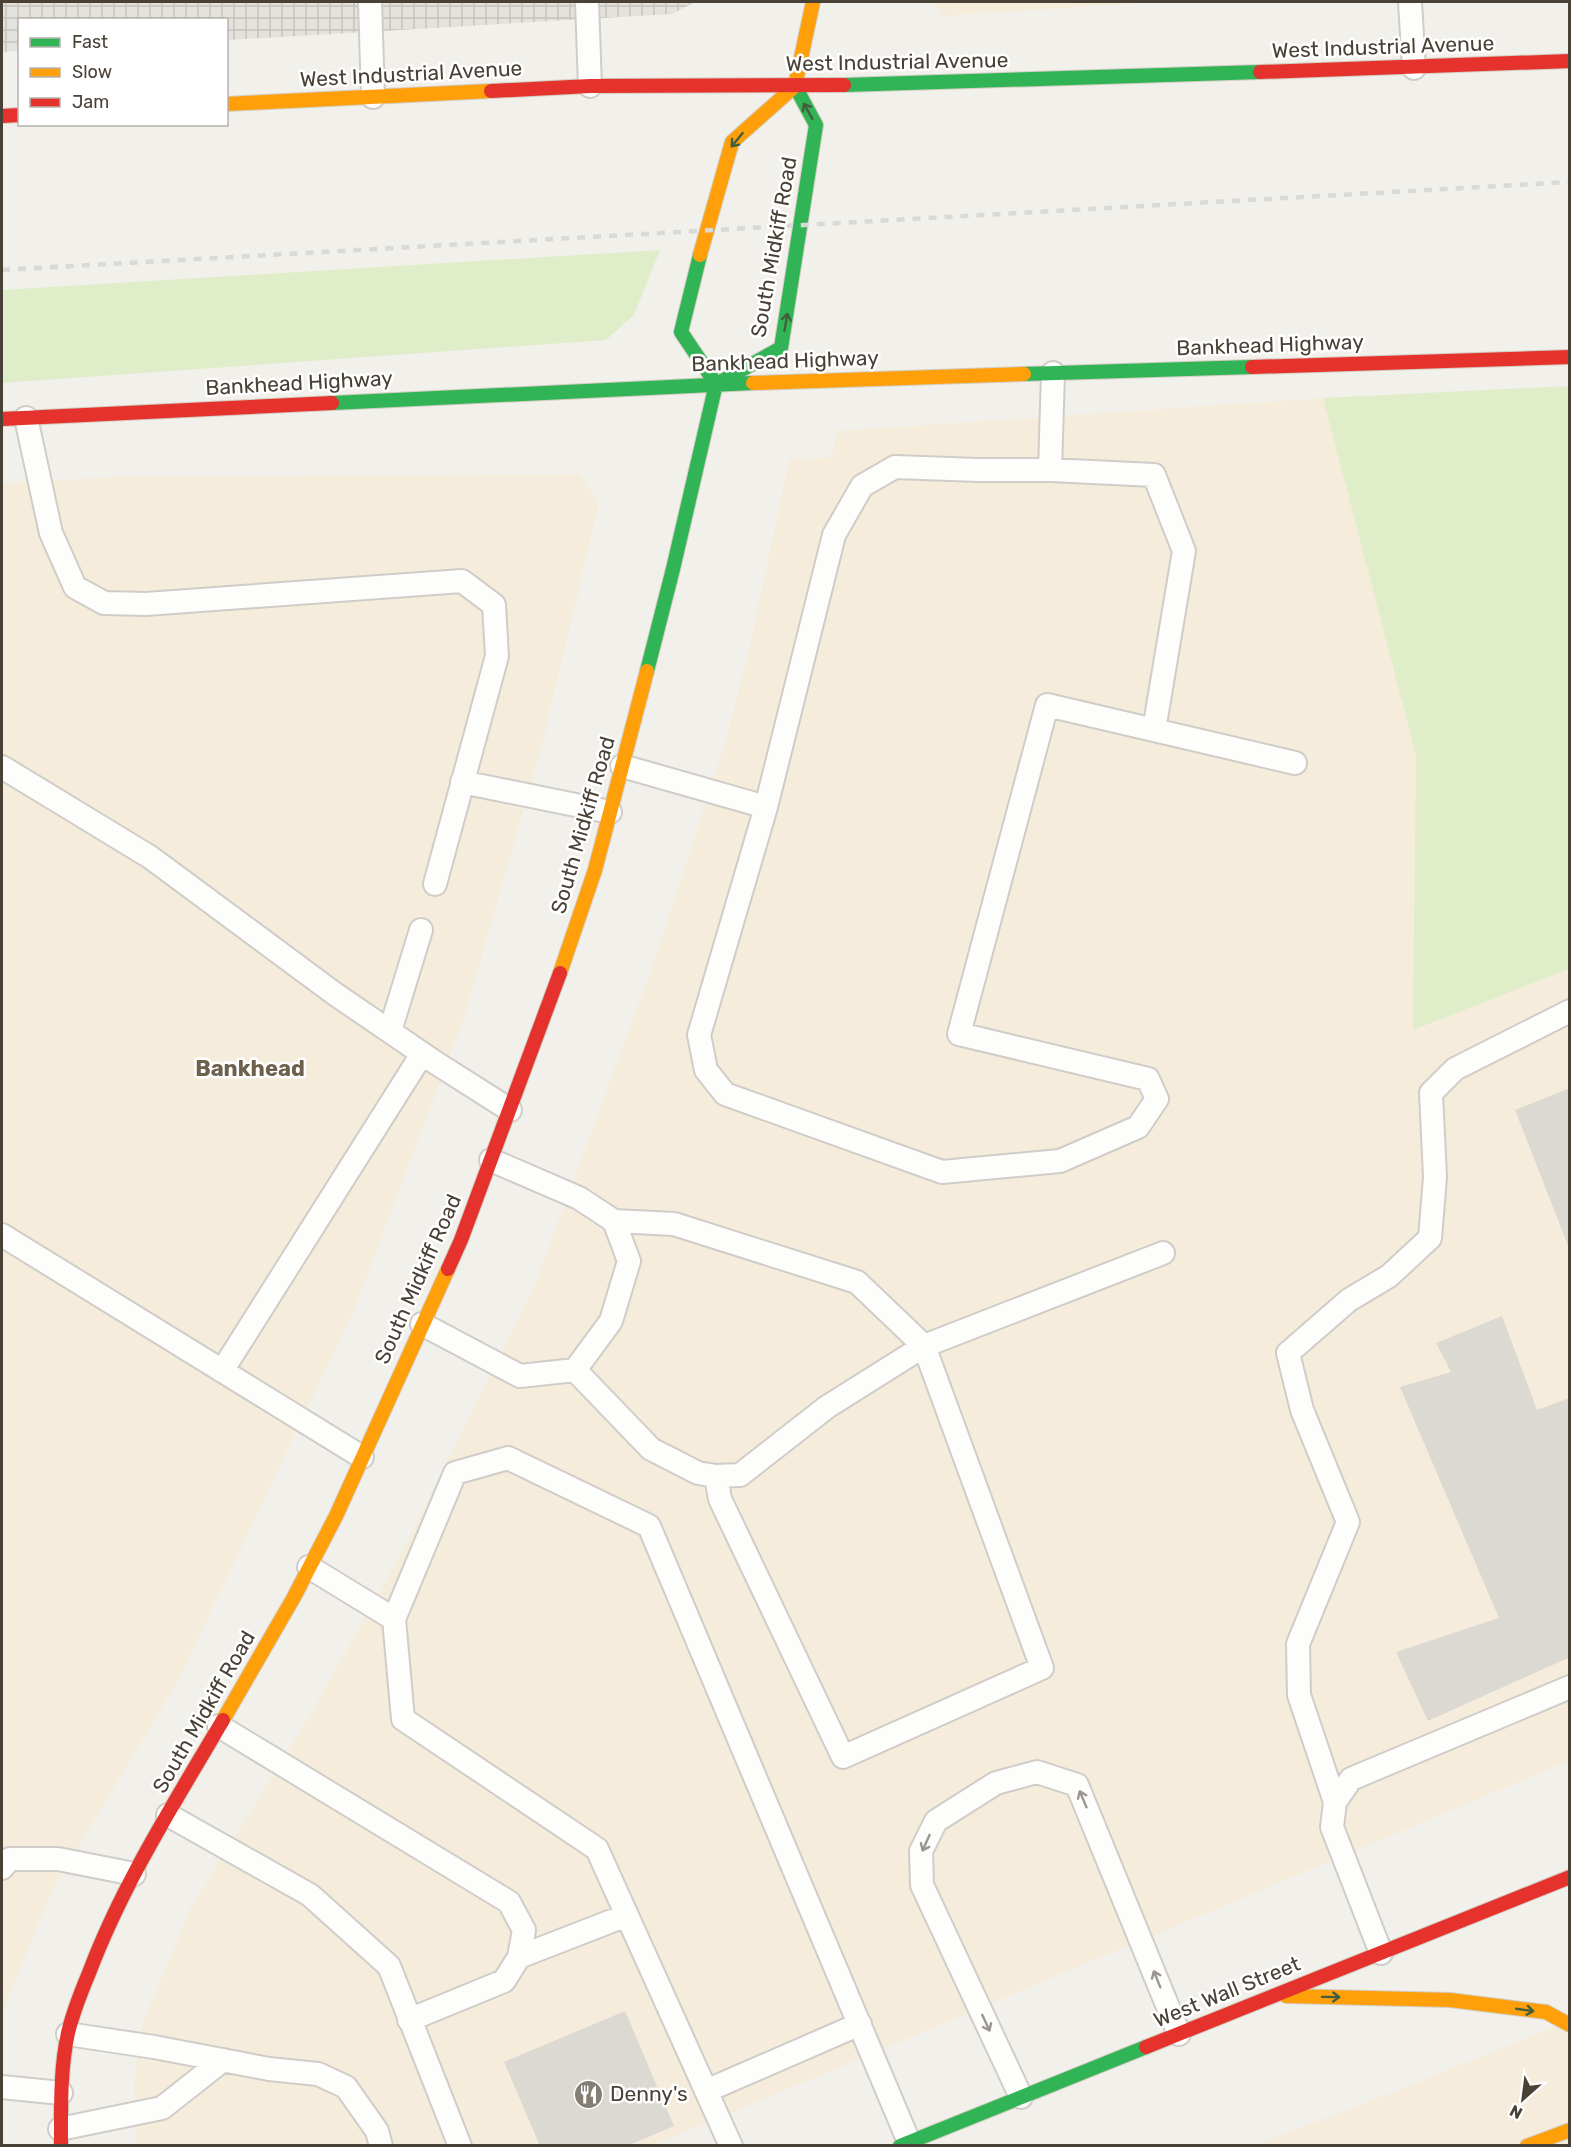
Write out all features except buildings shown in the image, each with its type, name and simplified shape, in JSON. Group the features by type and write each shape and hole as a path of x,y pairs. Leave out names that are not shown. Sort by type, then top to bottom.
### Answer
{"main road":[{"path":"716,384 681,332 706,230 732,142 795,86 813,2"},
{"name":"West Industrial Avenue","path":"228,104 590,86 795,86 1414,68 1569,61"},
{"name":"South Midkiff Road","path":"61,2137 61,2093 68,2034 104,1933 134,1874 336,1516 460,1240 551,1001 595,870 673,569 716,384 781,348 816,125 795,86"},
{"path":"2,116 18,115"},
{"name":"Bankhead Highway","path":"2,419 716,384 1569,357"},
{"name":"West Wall Street","path":"904,2144 1569,1877"},
{"path":"1272,1996 1450,2000 1546,2012 1569,2025"},
{"path":"1527,2145 1569,2130"}],"lane":[{"path":"370,2 373,97"},
{"path":"587,2 590,86"},
{"path":"1410,2 1414,68"},
{"path":"1050,470 1053,374"},
{"path":"26,418 51,533 75,587 104,603 146,604 462,581 494,605 497,656 435,884"},
{"path":"1155,730 1184,550 1154,475 895,467 862,486 834,535 766,807 699,1035 706,1070 725,1094 942,1172 1060,1161 1138,1127 1157,1100 1148,1079 958,1034 1047,705 1295,763"},
{"path":"622,766 766,807"},
{"path":"2,767 150,857 335,994 422,1054 510,1110"},
{"path":"462,782 610,812"},
{"path":"390,1031 421,930"},
{"path":"1381,1953 1332,1827 1335,1802 1299,1695 1298,1644 1348,1522 1302,1410 1288,1353 1349,1300 1389,1276 1430,1238 1435,1177 1431,1093 1455,1068 1569,1011"},
{"path":"222,1371 422,1054"},
{"path":"491,1160 579,1198 614,1221 674,1224 857,1282 924,1346 1042,1668 843,1756 720,1499 716,1476"},
{"path":"423,1324 520,1376 575,1370 611,1321 629,1261 614,1221"},
{"path":"2,1235 362,1457"},
{"path":"575,1370 651,1449 698,1473 716,1476 740,1475 826,1407 924,1346 1163,1252"},
{"path":"731,2145 597,1849 403,1719 394,1619 455,1473 508,1458 649,1526 860,2024 904,2144"},
{"path":"309,1567 394,1619"},
{"path":"1335,1802 1351,1779 1569,1687"},
{"path":"219,1726 509,1902 524,1930 519,1957 504,1981 409,2020"},
{"path":"1021,2097 922,1885 921,1851 936,1821 996,1783 1037,1772 1077,1785 1179,2034"},
{"path":"168,1815 310,1895 388,1965 460,2145"},
{"path":"4,1860 58,1859 134,1874"},
{"path":"519,1957 627,1915"},
{"path":"706,2091 860,2024"},
{"path":"68,2034 154,2047 270,2069 318,2074 346,2087 377,2131 381,2145"},
{"path":"61,2137 162,2108 222,2060"},
{"path":"2,2086 61,2093"}],"shaded area":[{"path":"2,2 695,2 672,14 228,40 228,18 18,18 18,51 2,52"},
{"path":"933,2 1155,2 943,16"},
{"path":"1323,398 1416,755 1413,1030 1569,969 1569,1761 654,2145 136,2146 134,2083 142,2025 191,1907 306,1722 404,1548 535,1285 650,973 720,760 747,660 789,460 832,457 837,431"},
{"path":"579,474 599,503 540,753 464,1018 354,1310 178,1681 53,1889 4,2008 2,2024 2,483 121,477"},
{"path":"1569,2021 1569,2145 1252,2146 1391,2093"}],"green space":[{"path":"660,250 634,315 606,340 2,383 2,290"},
{"path":"1569,386 1569,969 1413,1030 1416,755 1323,398"}],"railway":[{"path":"2,270 1570,182"}],"traffic: fast":[{"path":"844,85 1260,72"},
{"path":"720,382 781,348 816,125 795,86"},
{"path":"647,671 716,384 681,332 700,255"},
{"path":"1024,374 1252,367"},
{"path":"332,403 753,383"},
{"path":"900,2146 1146,2047"}],"traffic: slow":[{"path":"700,255 732,142 795,86 813,2"},
{"path":"228,104 491,91"},
{"path":"753,383 1024,374"},
{"path":"560,973 595,870 647,671"},
{"path":"223,1720 294,1597 336,1516 448,1269"},
{"path":"1286,1996 1450,2000 1546,2012 1570,2025"},
{"path":"1527,2146 1570,2130"}],"traffic: jam":[{"path":"1260,72 1570,61"},
{"path":"491,91 590,86 844,85"},
{"path":"2,116 18,115"},
{"path":"1252,367 1570,357"},
{"path":"2,419 332,403"},
{"path":"448,1269 461,1240 560,973"},
{"path":"61,2146 61,2089 64,2061 68,2033 80,1995 134,1875 168,1812 223,1720"},
{"path":"1146,2047 1570,1877"}],"place":[{"name":"Denny's","path":"589,2094"}],"district":[{"name":"Bankhead","path":"250,1068"}]}
